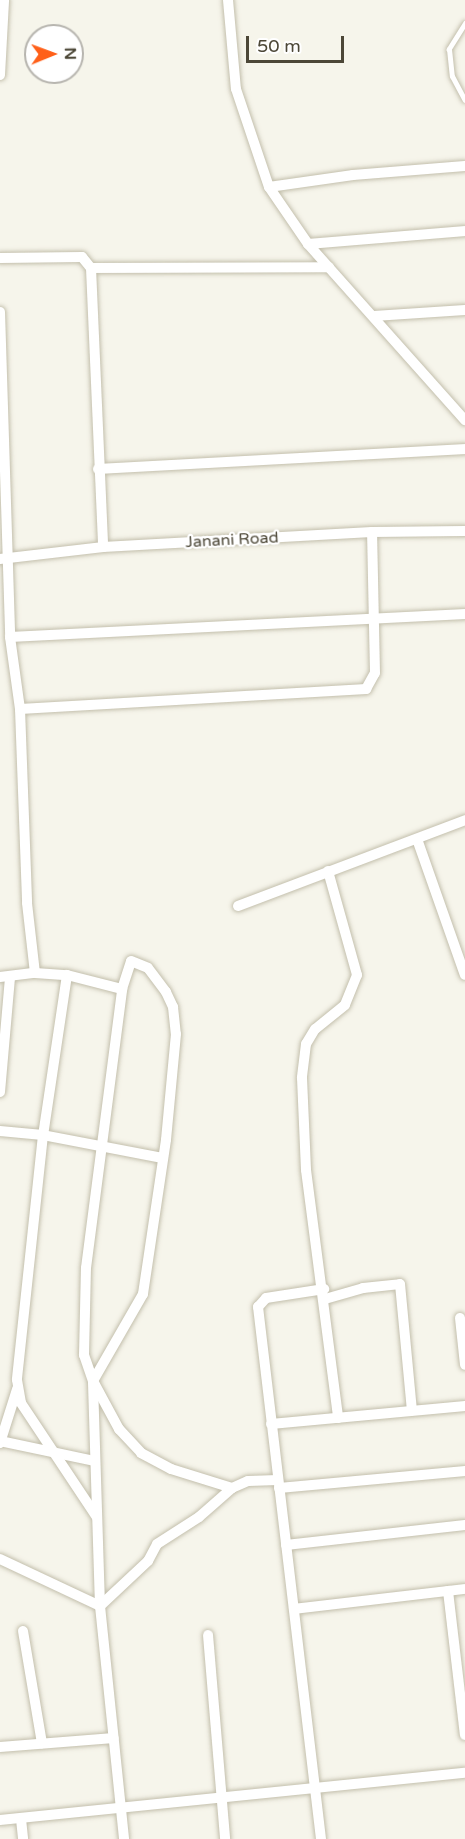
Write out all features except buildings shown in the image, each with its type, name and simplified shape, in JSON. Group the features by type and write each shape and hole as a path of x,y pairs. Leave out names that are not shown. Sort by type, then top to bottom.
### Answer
{"street":[{"path":"0,75 4,0"},
{"path":"228,0 236,88 269,187 308,244 465,420"},
{"path":"269,187 353,175 465,166"},
{"path":"308,244 465,231"},
{"path":"0,258 82,257 92,268 98,469 103,548"},
{"path":"92,268 329,267"},
{"path":"374,316 465,310"},
{"path":"0,312 4,559 10,637 20,709 27,903 35,973"},
{"path":"98,469 465,449"},
{"name":"Janani Road","path":"4,559 103,548 372,532 465,531"},
{"path":"20,709 366,689 375,673 372,532"},
{"path":"10,637 465,614"},
{"path":"238,906 465,820"},
{"path":"417,839 465,975"},
{"path":"328,871 357,975 345,1005 315,1029 303,1056 306,1170 324,1294 338,1418"},
{"path":"124,1839 100,1606 93,1381 143,1294 163,1158 176,1034 172,1007 148,968 131,961 122,989 86,1268 84,1355 93,1381 119,1429 141,1453 171,1469 232,1488"},
{"path":"0,1092 5,977 35,973 67,975 122,989"},
{"path":"67,975 43,1135 17,1388 0,1442 56,1456 94,1461"},
{"path":"0,1131 43,1135 163,1158"},
{"path":"321,1839 271,1424 259,1301 400,1284 412,1410"},
{"path":"460,1318 465,1365"},
{"path":"17,1388 21,1403 96,1517"},
{"path":"271,1424 465,1406"},
{"path":"100,1606 148,1561 157,1544 199,1517 232,1488 248,1481 278,1484 465,1472"},
{"path":"286,1545 465,1525"},
{"path":"0,1559 100,1606"},
{"path":"294,1609 465,1589"},
{"path":"448,1591 465,1735"},
{"path":"23,1631 42,1743"},
{"path":"208,1635 225,1839"},
{"path":"0,1747 114,1738"},
{"path":"0,1820 465,1773"},
{"path":"21,1819 23,1839"}],"lane":[{"path":"465,23 449,49 452,76 465,100"}]}
